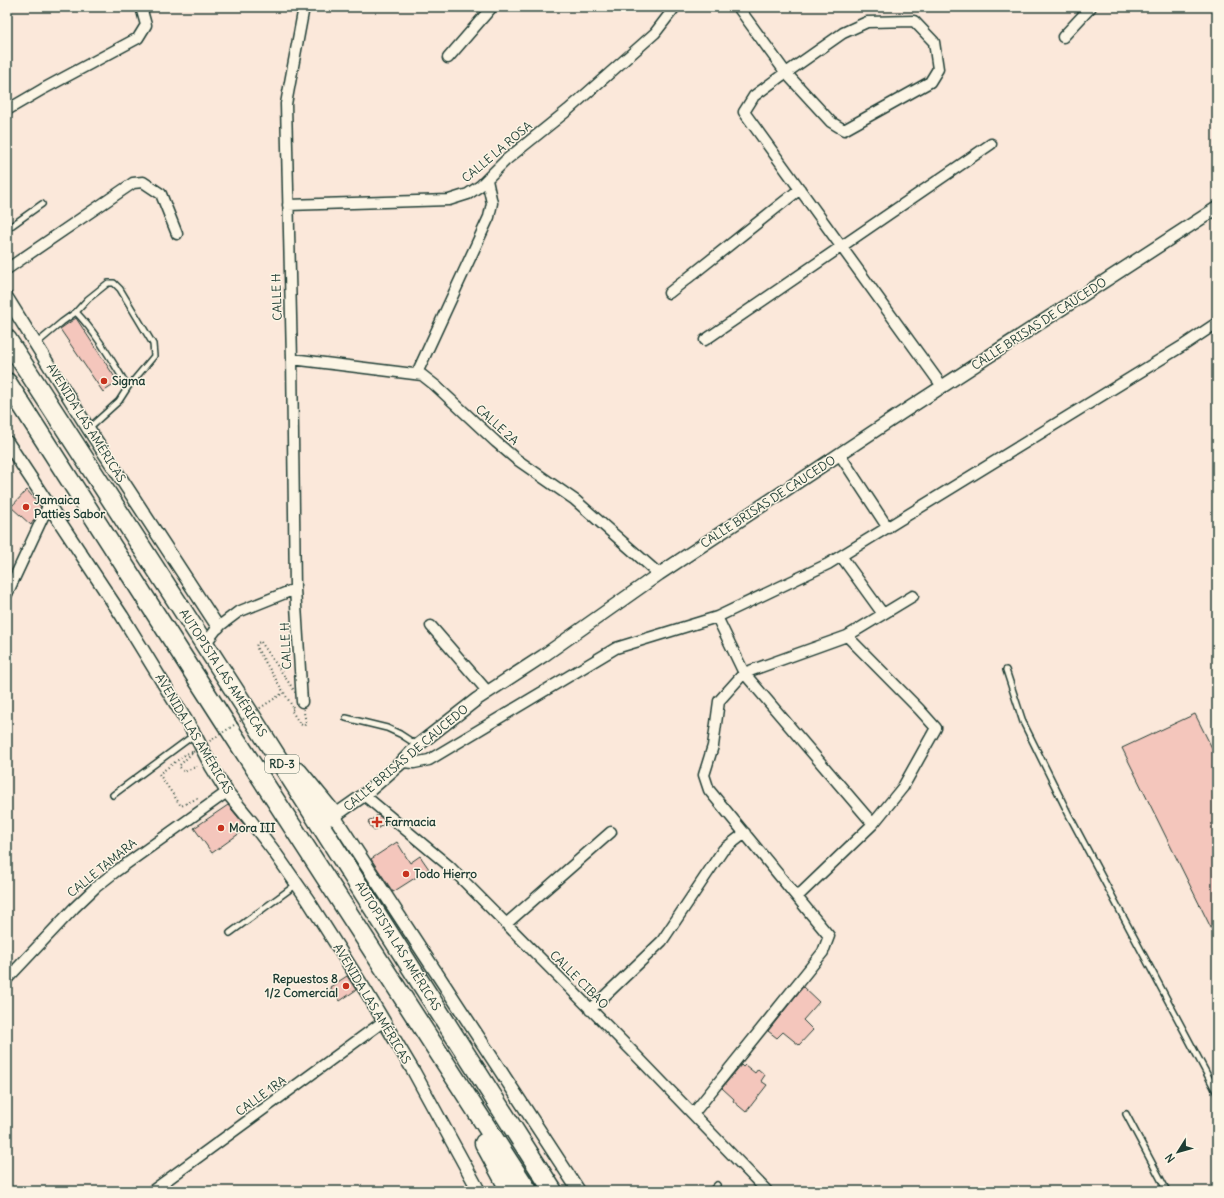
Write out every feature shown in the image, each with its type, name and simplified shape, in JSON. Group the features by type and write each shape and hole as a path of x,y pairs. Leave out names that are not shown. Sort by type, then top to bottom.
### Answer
{"highway":[{"name":"AUTOPISTA LAS AMÉRICAS","path":"7,339 205,644 553,1191"},
{"name":"AUTOPISTA LAS AMÉRICAS","path":"7,382 528,1191"},
{"path":"249,713 334,816"},
{"path":"419,1022 510,1191"}],"street":[{"path":"7,110 138,38 146,25 141,7"},
{"name":"CALLE H","path":"302,702 295,589 292,359 286,104 304,7"},
{"path":"448,58 492,7"},
{"name":"CALLE LA ROSA","path":"288,205 449,200 468,194 487,180 506,160 568,110 655,33 675,7"},
{"path":"738,7 786,72 831,122 844,130 930,82 938,69 934,42 914,21 867,22 843,33 786,72 754,96 744,112 942,386"},
{"path":"1062,38 1091,7"},
{"path":"705,340 991,144"},
{"path":"417,373 489,217 492,203 487,180"},
{"path":"7,269 133,182 143,182 161,194 177,234"},
{"path":"669,293 800,189"},
{"name":"CALLE BRISAS DE CAUCEDO","path":"334,816 364,794 402,762 418,745 488,692 543,656 659,574 942,386 1217,208"},
{"name":"AVENIDA LAS AMÉRICAS","path":"7,298 88,428 218,628"},
{"path":"402,762 414,763 429,760 616,648 717,617 828,564 1184,345 1217,323"},
{"name":"CALLE 2A","path":"292,359 417,373 422,375 516,459 574,500 659,574"},
{"name":"AVENIDA LAS AMÉRICAS","path":"7,442 122,616 195,735 227,792 255,826 297,884 384,1021 479,1191"},
{"path":"840,455 888,528"},
{"path":"7,594 49,504"},
{"path":"841,556 883,614"},
{"path":"205,644 218,628 238,612 295,589"},
{"path":"693,1114 824,952 829,936 709,790 704,775 713,746 719,701 744,673 847,636 913,596"},
{"path":"717,617 744,673 815,760 873,824"},
{"path":"431,626 488,692"},
{"path":"797,897 873,824 903,787 936,728 847,636"},
{"name":"CALLE TAMARA","path":"7,979 74,908 96,887 114,872 227,792"},
{"name":"CALLE CIBAO","path":"364,794 449,866 767,1191"},
{"path":"334,816 579,1191"},
{"path":"506,924 612,832"},
{"path":"590,1010 662,941 723,850 744,833"},
{"name":"CALLE 1RA","path":"152,1191 384,1021"}],"lane":[{"path":"7,229 42,204"},
{"path":"36,344 76,312 108,283 114,283 120,289 154,344 154,356 128,387 120,401 88,428"},
{"path":"76,312 87,324 128,387"},
{"path":"1006,670 1023,722 1069,815 1217,1093"},
{"path":"346,718 387,728 418,745"},
{"path":"113,795 195,735"},
{"path":"230,933 297,884"},
{"path":"1126,1114 1167,1191"},
{"path":"711,1191 717,1185"}],"path":[{"path":"195,767 184,772 179,766 193,752 284,693 256,647 257,642 260,642 274,660 302,702 306,723 304,726 300,724"},
{"path":"193,752 186,754 159,774 181,806 198,798"}],"building":[{"path":"76,318 118,382 103,392 60,329"},
{"name":"Jamaica Patties Sabor","path":"27,490 41,507 31,525 11,507"},
{"path":"1195,714 1217,758 1217,940 1122,748"},
{"name":"Mora III","path":"228,805 247,828 212,853 194,828"},
{"name":"Farmacia","path":"378,815 387,822 374,831 368,822"},
{"path":"397,842 410,863 420,856 429,869 393,892 371,859"},
{"name":"Repuestos 8 1/2 Comercial","path":"347,976 356,990 340,1001 330,987"},
{"path":"803,987 819,1002 803,1020 813,1030 799,1045 783,1032 777,1038 768,1031"},
{"path":"741,1065 743,1067 745,1065 755,1073 758,1069 765,1075 761,1081 767,1085 746,1112 733,1101 734,1099 722,1088"}],"place":[{"name":"Sigma","path":"104,381"},
{"name":"Jamaica Patties Sabor","path":"26,507"},
{"name":"Farmacia","path":"377,822"},
{"name":"Mora III","path":"221,828"},
{"name":"Todo Hierro","path":"406,874"},
{"name":"Repuestos 8 1/2 Comercial","path":"346,986"}]}
